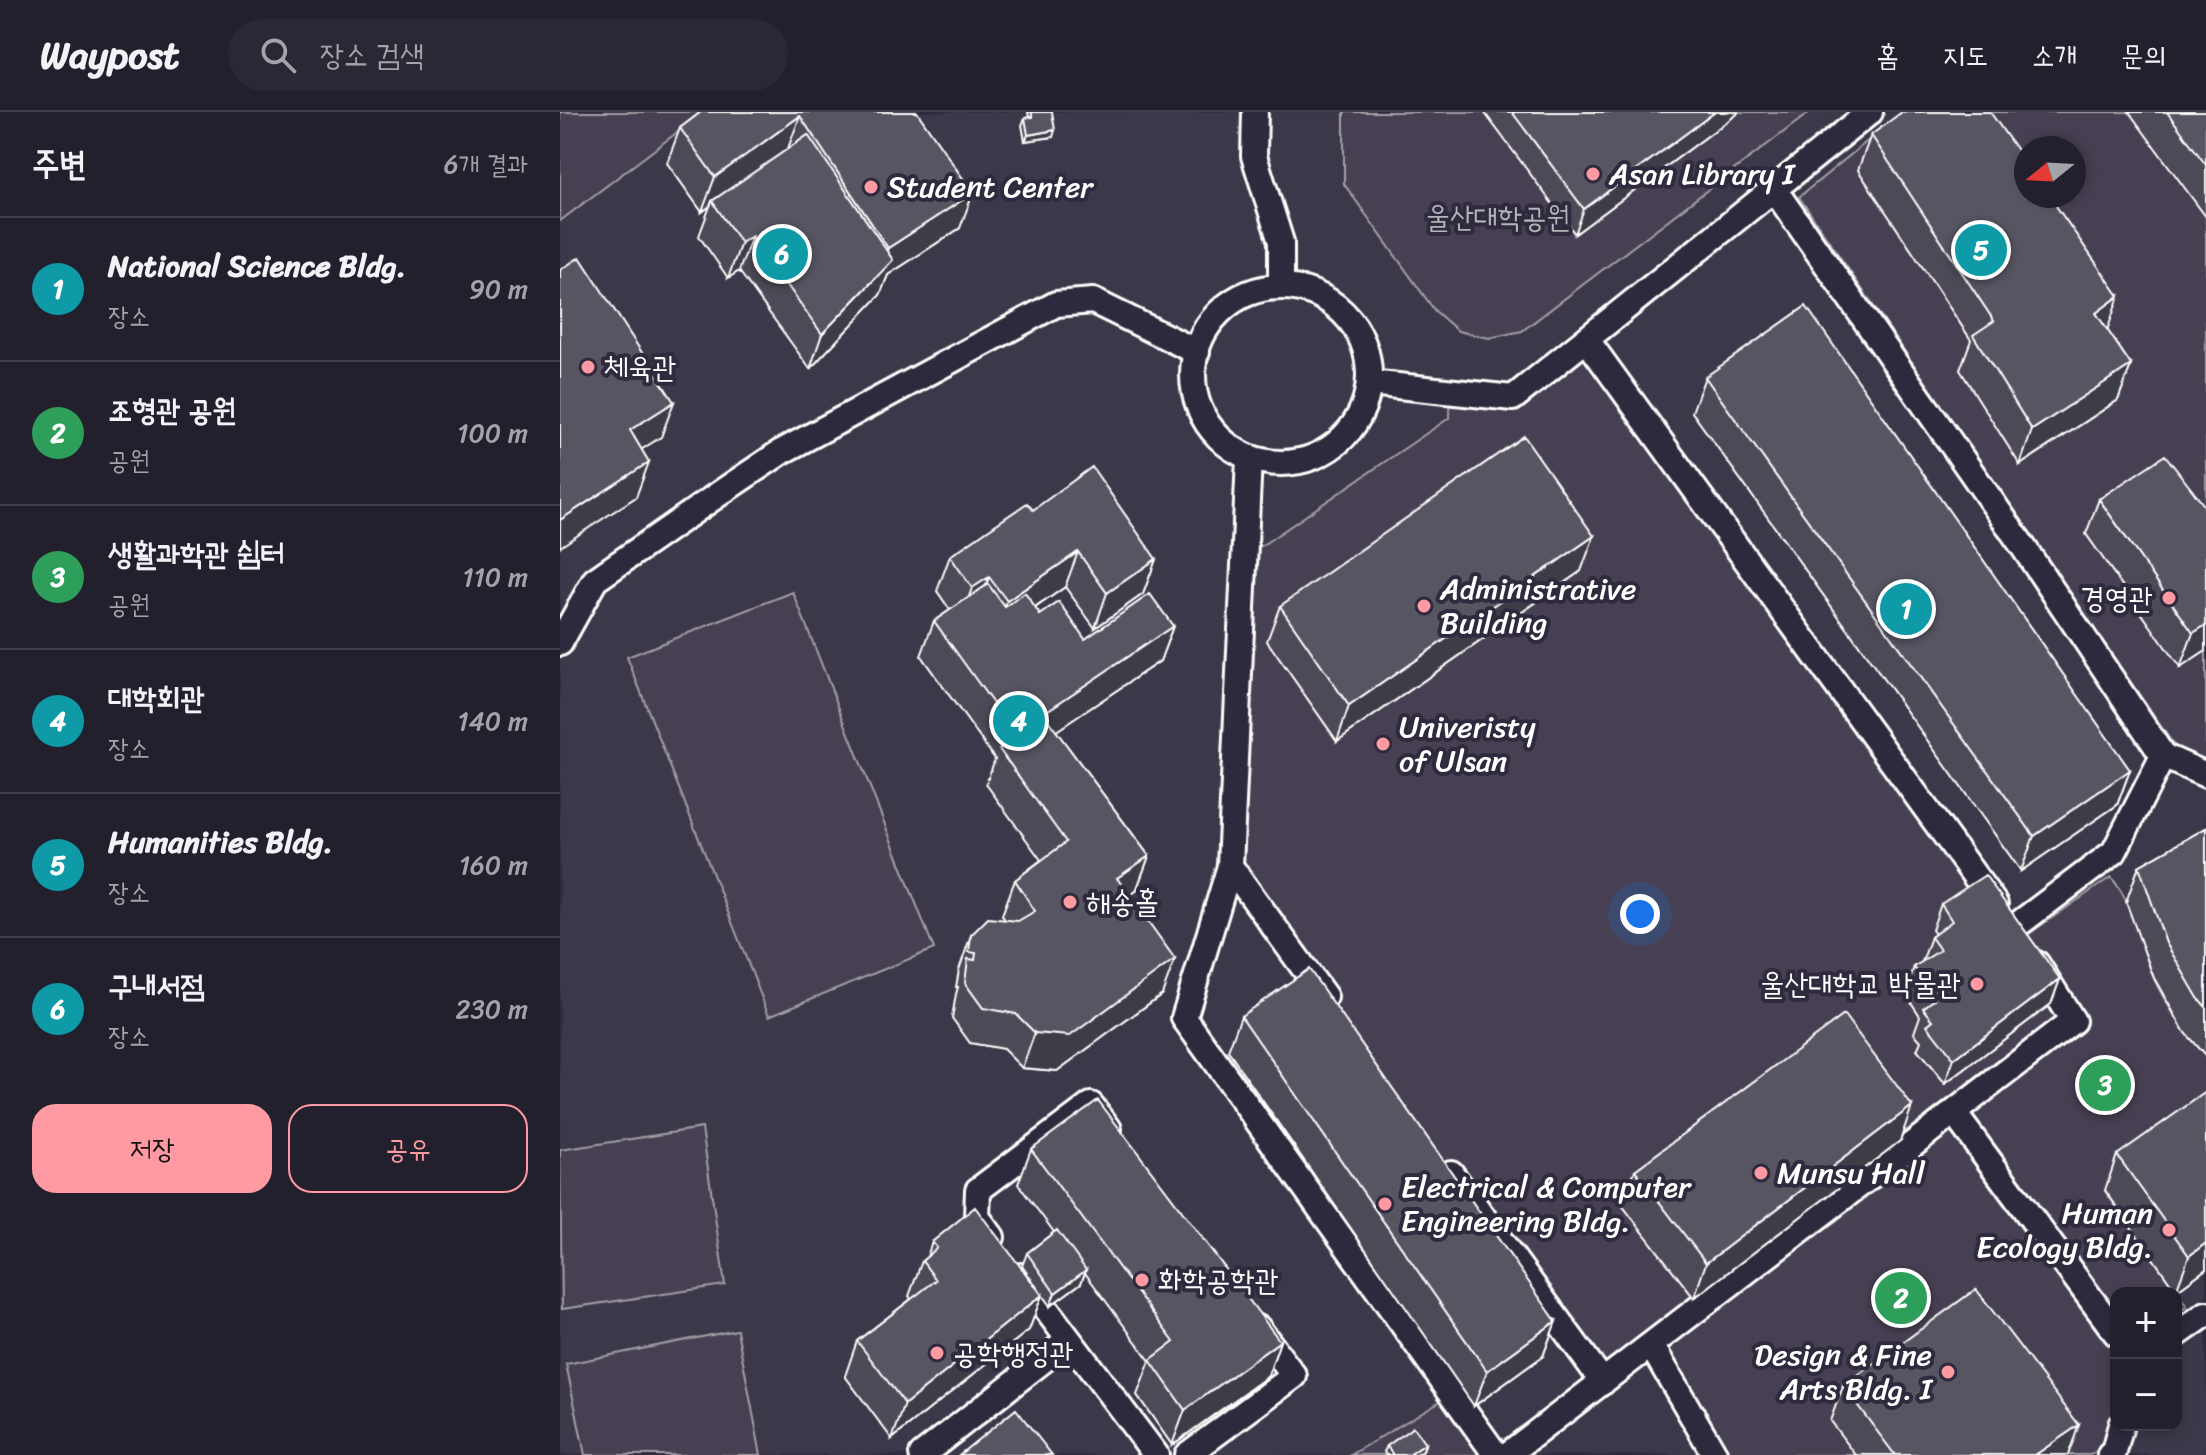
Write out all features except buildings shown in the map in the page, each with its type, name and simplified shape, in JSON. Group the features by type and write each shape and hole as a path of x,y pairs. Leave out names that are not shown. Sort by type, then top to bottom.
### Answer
{"street":[{"path":"1255,112 1254,156 1281,242 1281,287"},
{"path":"1369,383 1513,398 1870,112"},
{"path":"1774,189 2022,545 2163,756 2206,775"},
{"path":"1281,287 1293,287 1319,295 1344,313 1362,339 1370,368 1367,399 1354,427 1332,449 1305,462 1274,464 1249,458 1221,440 1204,418 1194,392 1193,364 1201,337 1217,314 1239,297 1265,288 1281,287"},
{"path":"560,643 595,580 746,475 781,452 1056,304 1093,301 1197,352"},
{"path":"1507,1455 2073,1021 2013,928 1587,340"},
{"path":"1249,458 1230,866 1184,1018 1496,1455"},
{"path":"2013,928 2114,852 2163,756"},
{"path":"1230,866 1341,1020"},
{"path":"1118,1142 1091,1105 978,1190 977,1217 1156,1455"},
{"path":"1954,1113 2110,1325"},
{"path":"1434,1148 1603,1382"},
{"path":"1187,1455 1294,1376 1248,1314"},
{"path":"2182,1331 2206,1314"},
{"path":"922,1455 1069,1340"},
{"path":"1651,1345 1715,1455"},
{"path":"2114,1454 2120,1431"}],"shaded area":[{"name":"Univeristy of Ulsan","path":"560,112 2206,112 2206,1455 560,1455"}],"green space":[{"path":"560,112 704,112 560,221"},
{"name":"울산대학공원","path":"1344,112 1810,112 1522,331 1489,338 1458,331 1435,311 1344,184"},
{"path":"1903,112 2206,112 2206,765 2180,754 1799,197"},
{"path":"1587,340 2073,1021 1603,1382 1230,866 1245,557 1449,418 1450,392 1513,398"},
{"path":"793,592 934,949 769,1016 627,657"},
{"path":"2111,877 2130,911 2163,996 2206,1057 2206,1118 2105,1191 2173,1287 2110,1287 2110,1303 1968,1114 2084,1020 2026,936"},
{"path":"702,1128 725,1285 562,1309 560,1150"},
{"path":"1953,1128 2110,1339 2111,1431 2107,1444 2091,1455 1723,1455 1660,1347 1921,1144"},
{"path":"737,1330 761,1455 585,1455 566,1364"},
{"path":"1452,1394 1496,1455 1351,1455"}],"place":[{"name":"Asan Library I","path":"1593,174"},
{"name":"Student Center","path":"871,187"},
{"name":"Humanities Bldg.","path":"1981,250"},
{"name":"구내서점","path":"782,254"},
{"name":"체육관","path":"588,367"},
{"name":"경영관","path":"2169,598"},
{"name":"Administrative Building","path":"1424,606"},
{"name":"National Science Bldg.","path":"1906,609"},
{"name":"대학회관","path":"1019,721"},
{"name":"Univeristy of Ulsan","path":"1383,744"},
{"name":"해송홀","path":"1070,902"},
{"name":"울산대학교 박물관","path":"1977,984"},
{"name":"생활과학관 쉼터","path":"2105,1085"},
{"name":"Munsu Hall","path":"1761,1173"},
{"name":"Electrical & Computer Engineering Bldg.","path":"1385,1204"},
{"name":"Human Ecology Bldg.","path":"2169,1230"},
{"name":"화학공학관","path":"1142,1280"},
{"name":"조형관 공원","path":"1901,1298"},
{"name":"공학행정관","path":"937,1353"},
{"name":"Design & Fine Arts Bldg. I","path":"1948,1372"}]}
